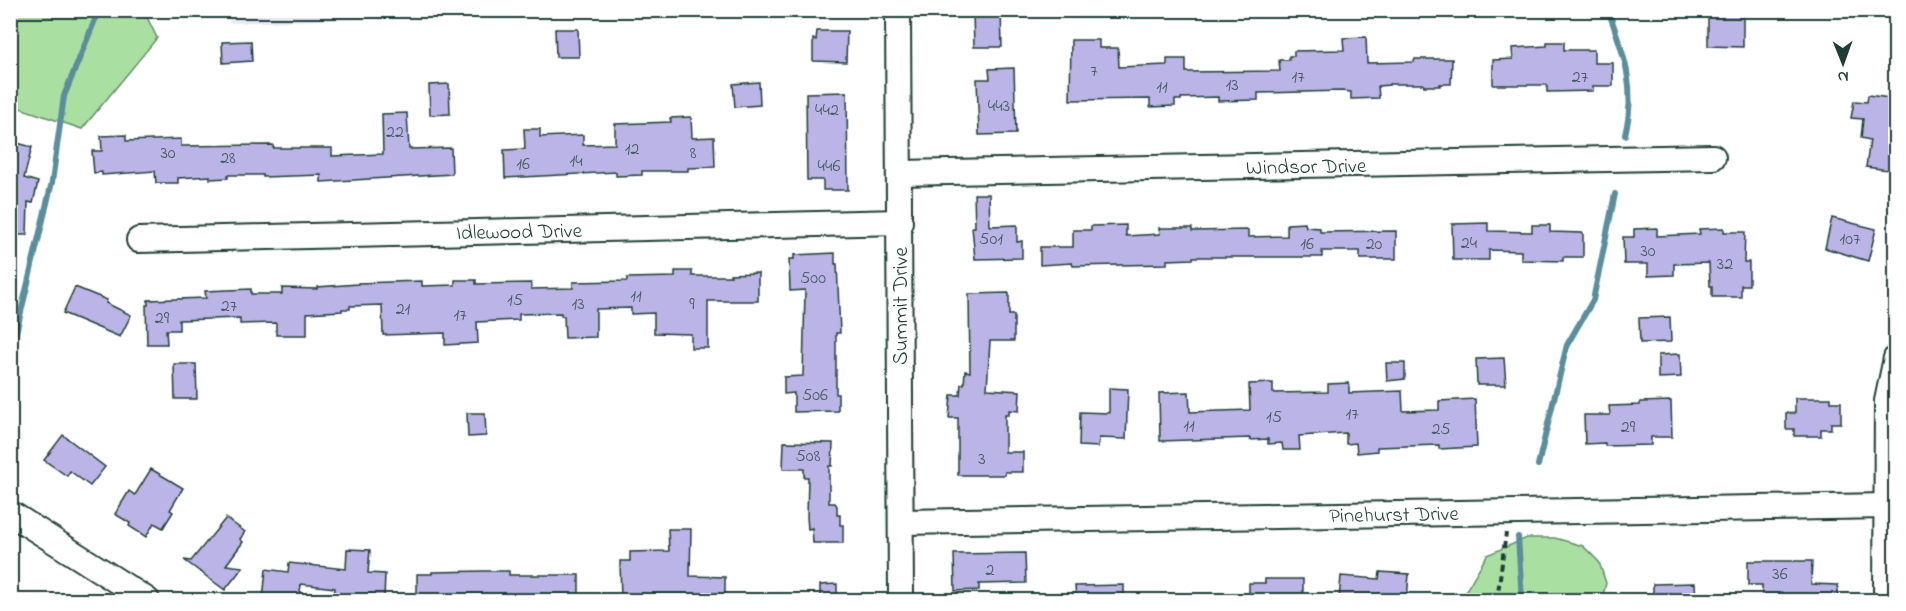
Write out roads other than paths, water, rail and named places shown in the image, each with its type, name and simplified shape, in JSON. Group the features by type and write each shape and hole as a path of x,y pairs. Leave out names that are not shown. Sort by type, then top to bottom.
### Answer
{"street":[{"name":"Summit Drive","path":"898,10 901,600"},
{"name":"Windsor Drive","path":"899,173 1713,157"},
{"name":"Idlewood Drive","path":"139,240 900,222"},
{"path":"1886,600 1887,401 1896,358"},
{"name":"Pinehurst Drive","path":"902,522 1887,506"},
{"path":"10,513 147,600"}],"waterway":[{"path":"10,358 52,182 64,96 99,10"},
{"path":"1608,10 1627,71 1630,102 1625,135"},
{"path":"1538,465 1567,345 1593,300 1615,194"},
{"path":"1518,537 1522,600"}]}
